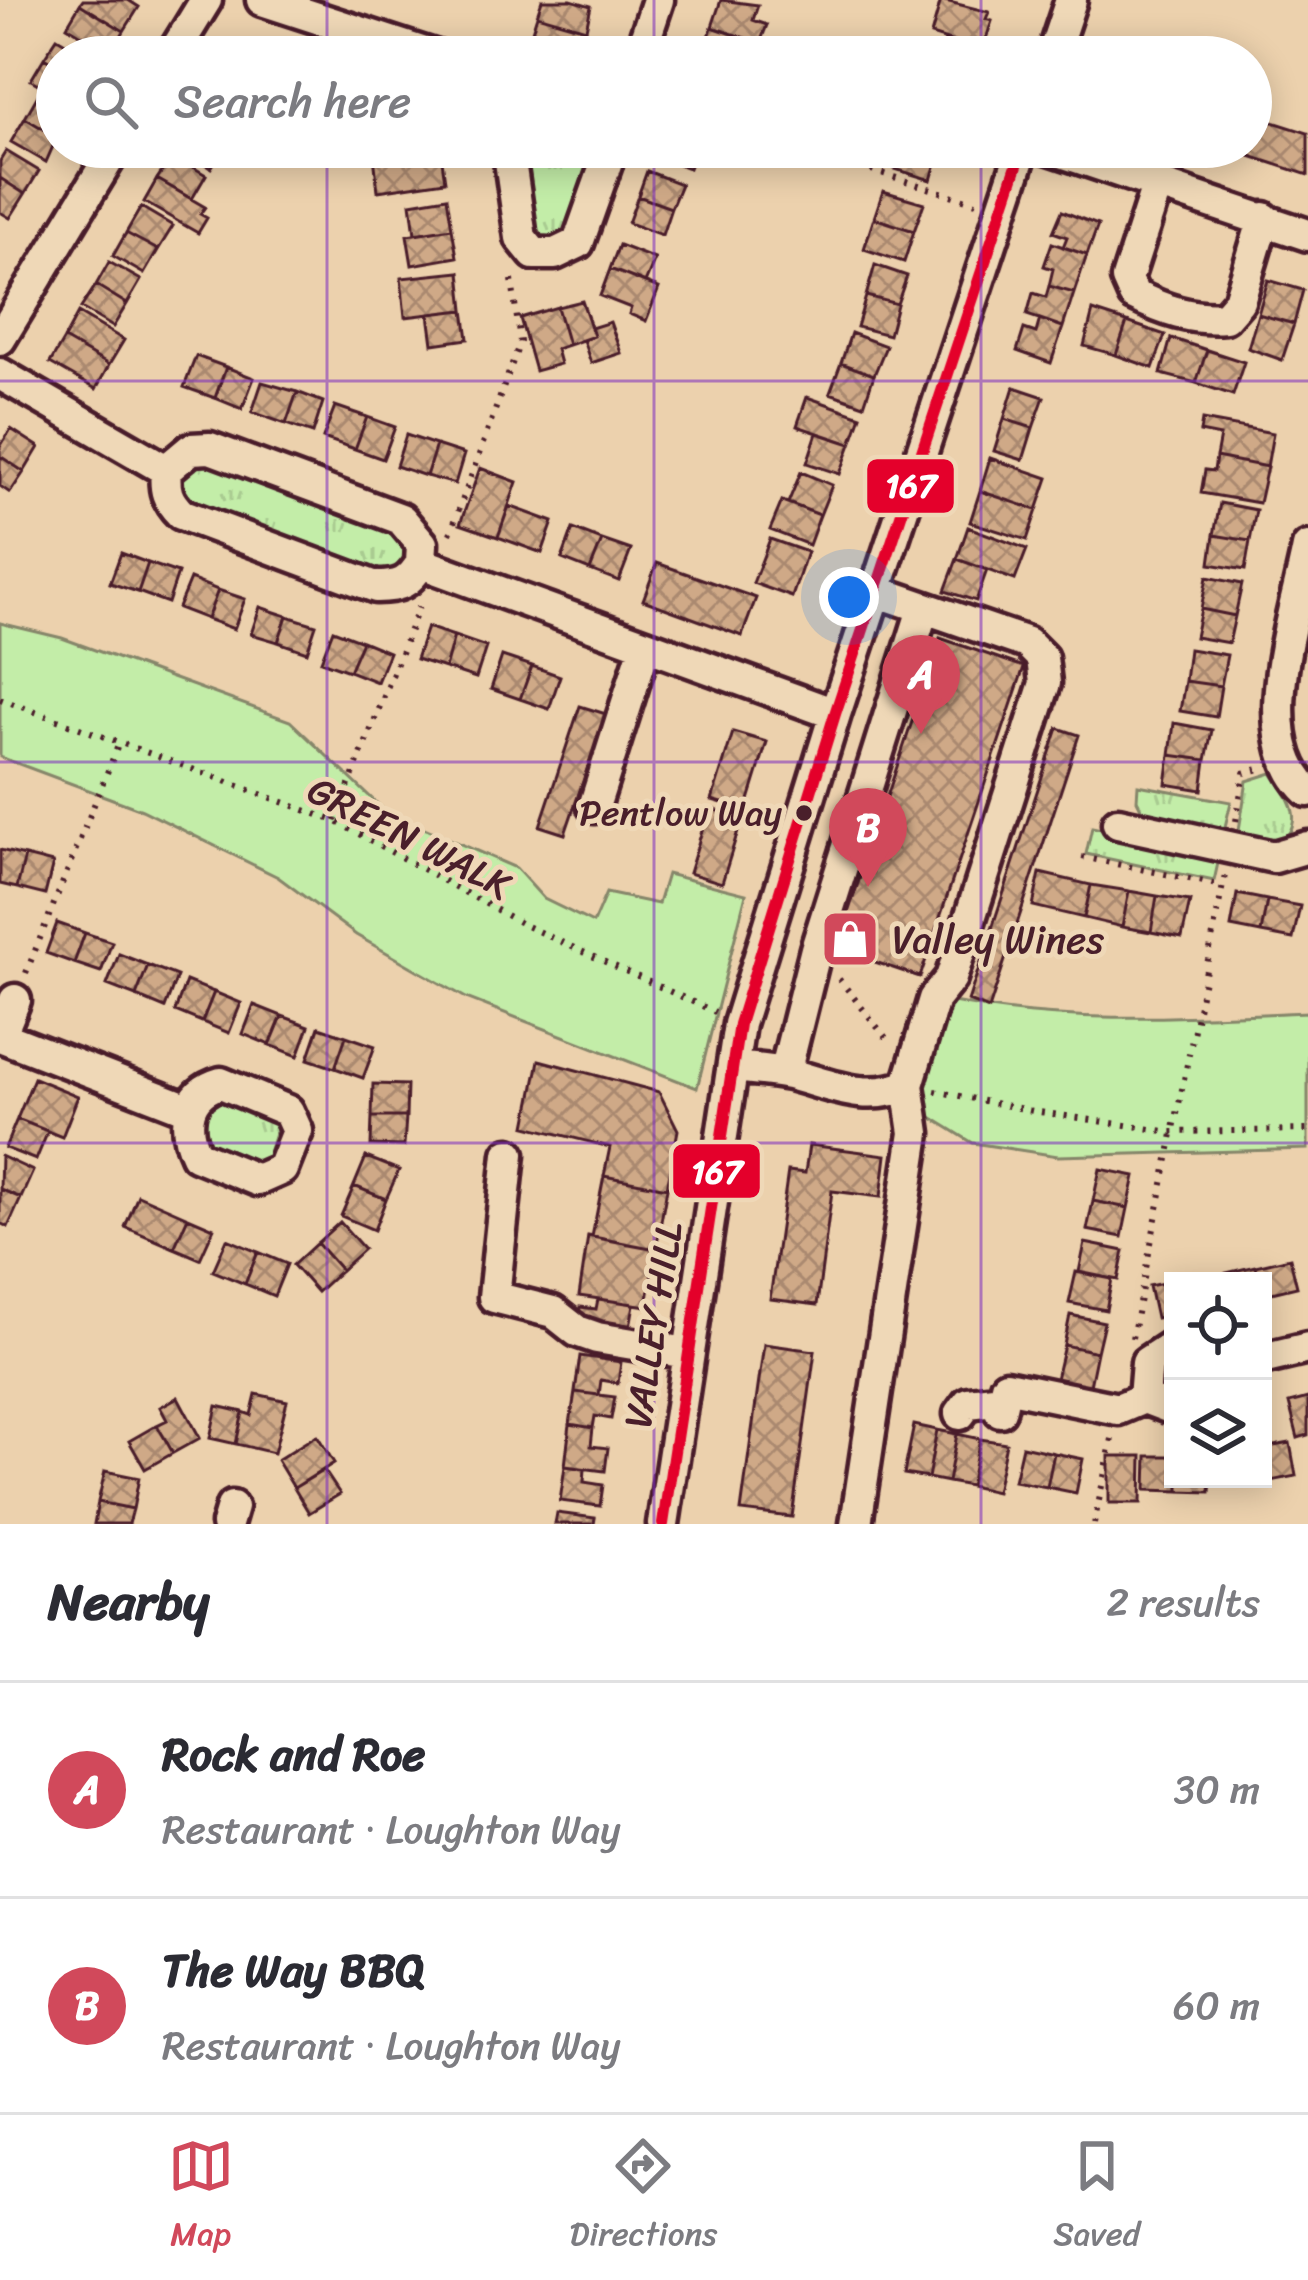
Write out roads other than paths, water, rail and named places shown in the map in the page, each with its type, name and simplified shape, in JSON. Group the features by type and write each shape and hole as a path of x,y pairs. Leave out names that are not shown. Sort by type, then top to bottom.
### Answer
{"street":[{"path":"184,36 206,0"},
{"path":"262,0 373,36"},
{"path":"646,36 658,0"},
{"path":"1059,36 1071,0"},
{"path":"0,339 103,168"},
{"path":"511,168 521,238 534,254 555,254 578,243 605,168"},
{"name":"VALLEY HILL","path":"663,1524 739,1024 835,714 1016,168"},
{"path":"1112,168 1308,235"},
{"path":"1158,183 1127,279 1134,296 1162,309 1205,319 1225,317 1239,301 1264,218"},
{"path":"0,374 166,470"},
{"path":"211,448 401,519 414,530 428,565 394,587 376,587 182,514 169,502 166,470 191,449 211,448"},
{"path":"1308,547 1276,704 1284,758 1308,791"},
{"path":"428,565 835,714"},
{"path":"856,1524 915,1132 908,1085 934,999 952,978 1045,683 1042,658 1028,643 876,591"},
{"path":"784,1073 817,950 923,609"},
{"path":"594,807 644,646"},
{"path":"1118,823 1274,857 1308,847"},
{"path":"15,1000 0,1035 188,1109"},
{"path":"733,1067 784,1073 855,1094 889,1094 908,1085"},
{"path":"509,1154 494,1298 553,1312 577,1331 597,1338 687,1354"},
{"path":"1272,1357 1308,1348"},
{"path":"960,1414 968,1403 1002,1405 1006,1386 1145,1405 1147,1362 1164,1351"}],"place":[{"name":"Rock and Roe","path":"921,734"},
{"name":"Pentlow Way","path":"804,813"},
{"name":"The Way BBQ","path":"868,887"},
{"name":"Valley Wines","path":"850,939"}]}
